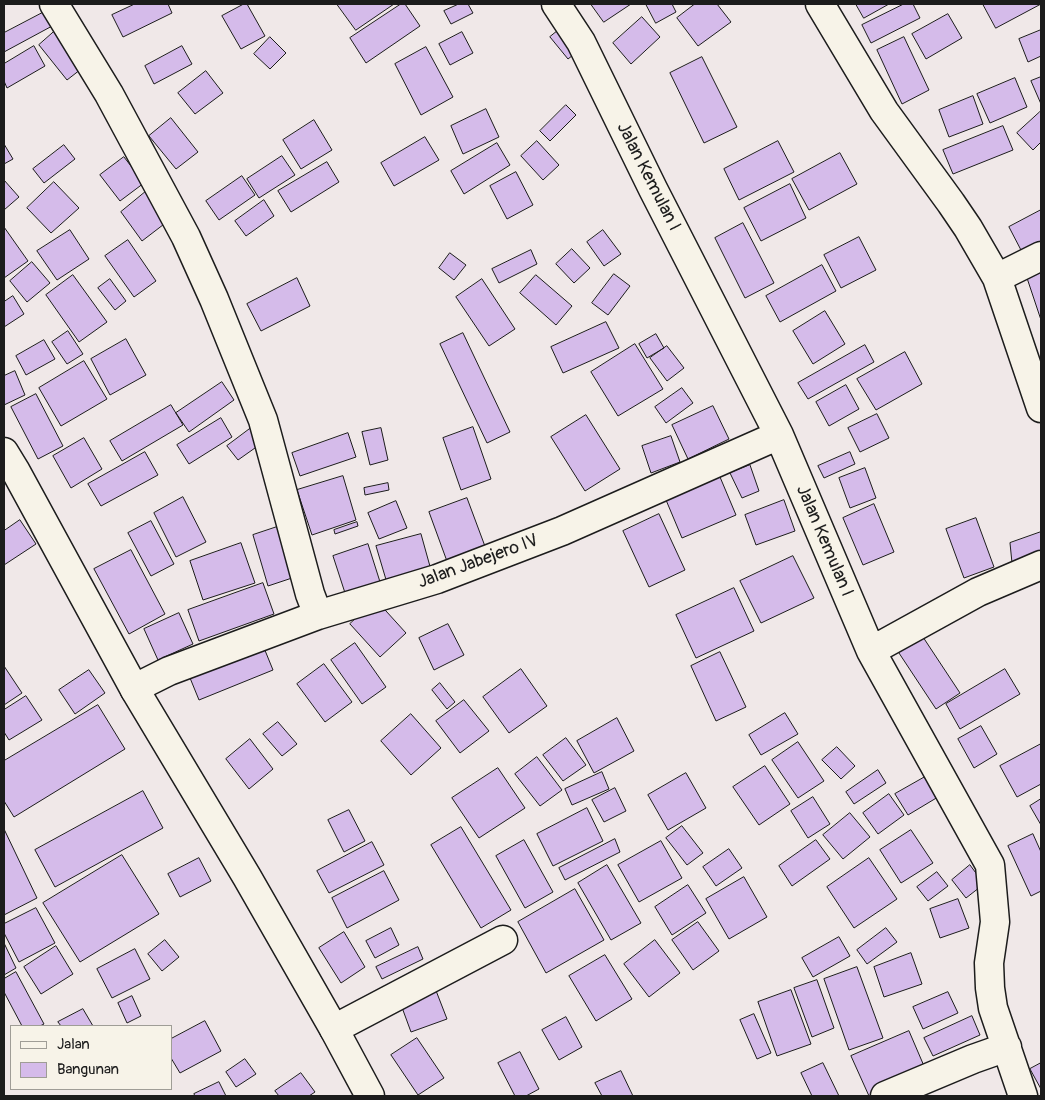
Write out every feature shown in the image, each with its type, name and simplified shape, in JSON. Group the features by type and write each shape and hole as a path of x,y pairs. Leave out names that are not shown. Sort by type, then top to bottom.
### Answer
{"street":[{"path":"54,4 109,94 186,237 214,298 263,420 310,594 318,615"},
{"name":"Jalan Kemulan I","path":"556,4 581,42 779,435 871,651 990,865 995,922 989,962 992,1008 1023,1096"},
{"path":"820,4 884,112 968,228 997,278 1041,408"},
{"path":"997,278 1041,256"},
{"name":"Jalan Jabejero IV","path":"135,690 169,671 318,615 437,579 562,531 779,435"},
{"path":"4,452 135,690 247,877 370,1096"},
{"path":"871,651 978,592 1041,565"},
{"path":"334,1029 503,940"},
{"path":"885,1096 972,1059 1007,1047"}],"building":[{"path":"135,4 168,4 172,13 123,37 112,15"},
{"path":"247,4 265,36 241,49 222,16"},
{"path":"337,4 394,4 356,30"},
{"path":"401,4 405,4 420,26 366,63 350,38"},
{"path":"459,4 468,4 473,13 451,24 444,11"},
{"path":"591,4 631,4 604,22"},
{"path":"646,4 672,4 676,12 656,23"},
{"path":"695,4 717,4 731,22 698,46 677,18"},
{"path":"856,4 889,4 864,18"},
{"path":"904,4 913,4 920,18 871,43 862,25"},
{"path":"983,4 1041,4 996,28"},
{"path":"48,10 54,25 4,52 4,33"},
{"path":"948,14 962,38 926,59 912,34"},
{"path":"642,17 660,37 631,64 613,43"},
{"path":"565,25 583,47 568,59 550,37"},
{"path":"56,30 85,66 67,80 39,45"},
{"path":"1041,30 1041,56 1028,62 1019,39"},
{"path":"462,32 473,53 450,65 439,44"},
{"path":"270,37 286,53 270,69 254,54"},
{"path":"904,37 929,90 902,104 877,50"},
{"path":"34,46 45,66 7,88 4,81 4,64"},
{"path":"182,46 192,64 154,84 145,66"},
{"path":"426,47 453,97 421,115 395,64"},
{"path":"702,57 737,127 704,143 670,73"},
{"path":"206,71 223,93 195,114 178,93"},
{"path":"1041,77 1041,104 1031,81"},
{"path":"1015,78 1027,107 990,123 977,94"},
{"path":"973,96 983,124 949,137 939,110"},
{"path":"566,105 576,115 550,141 540,131"},
{"path":"486,109 499,137 463,154 451,126"},
{"path":"1040,112 1041,142 1033,150 1017,133"},
{"path":"171,118 198,152 176,169 149,136"},
{"path":"314,120 332,150 301,169 283,140"},
{"path":"1003,126 1013,150 953,174 943,150"},
{"path":"425,137 439,160 394,186 381,163"},
{"path":"537,141 559,165 543,180 521,156"},
{"path":"778,141 794,172 739,200 724,169"},
{"path":"497,143 510,165 464,194 451,171"},
{"path":"4,144 13,159 4,164"},
{"path":"64,145 75,159 44,183 33,169"},
{"path":"840,153 857,184 809,210 792,179"},
{"path":"282,156 295,175 259,198 247,179"},
{"path":"124,157 144,183 120,201 100,175"},
{"path":"327,162 339,182 291,212 278,191"},
{"path":"516,172 533,205 507,219 490,186"},
{"path":"242,176 255,195 219,220 206,201"},
{"path":"4,180 19,197 4,210"},
{"path":"54,182 79,208 51,233 27,208"},
{"path":"790,184 806,218 761,241 744,208"},
{"path":"149,189 172,218 142,241 121,212"},
{"path":"264,200 274,216 246,236 235,221"},
{"path":"1041,210 1041,242 1022,252 1009,227"},
{"path":"743,223 774,283 745,298 715,238"},
{"path":"4,227 28,261 4,278"},
{"path":"70,230 89,259 57,280 37,251"},
{"path":"603,230 621,254 604,266 587,242"},
{"path":"859,237 876,270 841,288 824,255"},
{"path":"128,240 156,281 134,297 105,256"},
{"path":"572,249 590,268 574,283 556,264"},
{"path":"531,250 537,264 499,283 492,269"},
{"path":"450,253 466,265 454,280 439,268"},
{"path":"32,262 50,283 27,302 10,281"},
{"path":"822,265 836,291 780,322 766,296"},
{"path":"1041,269 1041,320 1026,275"},
{"path":"614,274 630,286 608,315 592,303"},
{"path":"73,275 107,322 79,342 46,295"},
{"path":"536,275 572,306 556,325 520,293"},
{"path":"297,278 310,306 261,331 247,304"},
{"path":"110,279 126,301 115,310 98,288"},
{"path":"482,279 515,329 489,346 456,297"},
{"path":"13,296 24,314 4,327 4,302"},
{"path":"825,311 845,344 813,364 793,331"},
{"path":"606,322 619,348 563,373 551,347"},
{"path":"68,331 83,354 67,364 52,342"},
{"path":"463,333 510,432 487,443 440,344"},
{"path":"656,334 664,348 647,358 639,344"},
{"path":"126,339 146,375 110,395 91,359"},
{"path":"44,340 55,359 26,375 16,356"},
{"path":"635,344 663,389 618,416 591,372"},
{"path":"865,345 874,362 808,399 798,383"},
{"path":"667,346 684,368 667,381 650,358"},
{"path":"905,352 922,384 876,410 857,379"},
{"path":"84,361 107,399 61,426 39,388"},
{"path":"15,371 25,395 4,405 4,376"},
{"path":"222,382 234,400 189,432 176,413"},
{"path":"846,385 859,409 829,426 816,402"},
{"path":"682,388 693,403 666,423 655,407"},
{"path":"36,394 63,446 38,459 11,407"},
{"path":"171,405 183,425 122,461 110,441"},
{"path":"713,406 729,439 688,459 672,425"},
{"path":"877,414 889,438 860,452 848,428"},
{"path":"586,415 620,469 585,491 551,437"},
{"path":"221,418 232,437 189,464 177,445"},
{"path":"473,427 491,479 461,490 443,438"},
{"path":"251,428 262,443 238,460 227,446"},
{"path":"381,428 388,460 370,465 362,432"},
{"path":"348,433 356,457 300,476 292,453"},
{"path":"671,436 680,462 651,473 642,446"},
{"path":"84,438 102,469 71,488 53,456"},
{"path":"145,452 158,475 101,506 88,484"},
{"path":"850,452 855,464 824,478 818,466"},
{"path":"750,465 759,491 742,498 730,473"},
{"path":"865,468 876,498 850,508 839,478"},
{"path":"343,476 356,520 312,535 297,490"},
{"path":"720,477 736,515 682,538 666,500"},
{"path":"388,483 389,490 365,495 364,488"},
{"path":"183,497 206,542 176,557 154,513"},
{"path":"467,498 486,549 448,564 429,512"},
{"path":"784,500 795,531 756,545 745,515"},
{"path":"396,501 407,528 379,539 368,513"},
{"path":"874,504 894,552 863,565 843,518"},
{"path":"659,514 685,570 649,587 623,531"},
{"path":"976,518 994,567 964,578 946,529"},
{"path":"20,520 36,544 4,565 4,531"},
{"path":"151,521 174,564 151,576 128,533"},
{"path":"357,522 358,526 335,534 334,530"},
{"path":"277,527 292,578 268,586 253,535"},
{"path":"1041,532 1041,561 1012,563 1010,543"},
{"path":"421,534 431,570 387,583 376,546"},
{"path":"241,543 255,583 203,600 190,561"},
{"path":"368,544 381,585 346,596 333,556"},
{"path":"131,550 165,614 129,634 94,569"},
{"path":"793,556 814,598 761,623 740,581"},
{"path":"263,583 274,614 199,641 188,610"},
{"path":"734,588 754,631 696,658 676,615"},
{"path":"376,600 406,633 380,657 350,624"},
{"path":"179,613 193,644 158,660 144,629"},
{"path":"448,624 464,655 434,670 419,638"},
{"path":"921,634 960,693 936,709 897,650"},
{"path":"262,643 273,670 199,700 188,673"},
{"path":"355,643 386,687 362,704 331,660"},
{"path":"720,652 746,707 716,721 691,666"},
{"path":"324,664 352,702 325,722 297,684"},
{"path":"4,666 22,693 4,705"},
{"path":"521,669 547,706 509,733 483,697"},
{"path":"1005,669 1020,694 960,729 946,704"},
{"path":"89,670 105,693 75,714 59,690"},
{"path":"440,683 455,702 447,709 432,690"},
{"path":"26,696 42,720 9,740 4,732 4,710"},
{"path":"464,700 489,731 460,753 436,721"},
{"path":"98,705 125,749 14,817 4,801 4,761"},
{"path":"785,713 798,734 761,755 749,735"},
{"path":"411,714 441,748 411,775 381,741"},
{"path":"617,718 634,751 594,773 577,741"},
{"path":"278,722 297,744 282,756 263,734"},
{"path":"981,726 997,754 974,768 958,739"},
{"path":"566,738 586,765 563,781 543,755"},
{"path":"250,739 273,769 249,789 226,759"},
{"path":"798,742 824,781 798,798 772,760"},
{"path":"1041,744 1041,784 1017,797 1000,766"},
{"path":"837,747 855,766 841,779 822,760"},
{"path":"537,757 562,790 540,806 515,774"},
{"path":"765,766 790,804 759,825 733,787"},
{"path":"498,768 525,808 479,838 452,798"},
{"path":"878,770 886,783 854,804 846,792"},
{"path":"602,772 609,789 572,805 565,789"},
{"path":"686,773 706,808 668,830 648,795"},
{"path":"925,777 938,797 908,815 895,794"},
{"path":"615,788 626,811 604,822 592,800"},
{"path":"143,791 163,828 55,887 35,850"},
{"path":"889,794 904,815 878,834 863,813"},
{"path":"813,797 830,824 808,838 791,811"},
{"path":"1041,799 1041,825 1030,806"},
{"path":"587,808 603,841 553,866 537,834"},
{"path":"349,810 365,841 344,852 328,820"},
{"path":"850,813 870,837 843,859 823,835"},
{"path":"682,826 703,853 687,865 666,838"},
{"path":"461,827 511,910 481,928 431,845"},
{"path":"4,829 37,898 4,915"},
{"path":"911,830 933,863 901,883 880,850"},
{"path":"1033,834 1041,852 1041,891 1031,896 1008,846"},
{"path":"615,839 620,852 565,880 559,868"},
{"path":"524,840 553,892 525,908 496,856"},
{"path":"816,840 830,859 792,886 779,866"},
{"path":"661,841 682,878 639,902 618,865"},
{"path":"372,842 384,865 329,893 317,871"},
{"path":"729,849 742,868 716,886 703,867"},
{"path":"122,855 159,914 80,962 43,903"},
{"path":"199,858 211,881 180,897 168,874"},
{"path":"869,858 897,899 854,928 827,887"},
{"path":"607,865 641,923 611,940 578,883"},
{"path":"970,865 984,884 966,898 952,880"},
{"path":"384,871 399,900 347,928 332,898"},
{"path":"937,872 948,886 928,901 917,887"},
{"path":"744,877 767,917 729,939 706,899"},
{"path":"688,885 706,913 672,935 655,907"},
{"path":"575,889 604,940 546,973 518,922"},
{"path":"958,899 969,928 940,938 930,909"},
{"path":"36,908 55,943 19,962 4,933 4,924"},
{"path":"698,922 719,951 693,970 672,940"},
{"path":"391,928 399,945 375,958 366,941"},
{"path":"886,928 897,942 867,964 857,950"},
{"path":"344,932 365,967 341,983 319,948"},
{"path":"839,937 850,956 813,977 802,958"},
{"path":"165,940 179,957 162,971 148,954"},
{"path":"655,940 680,973 649,997 624,964"},
{"path":"4,943 16,968 4,975"},
{"path":"56,946 73,974 41,994 24,967"},
{"path":"418,947 423,959 382,979 376,967"},
{"path":"135,949 150,979 112,998 97,969"},
{"path":"911,953 922,984 884,997 874,967"},
{"path":"605,955 632,999 596,1021 569,976"},
{"path":"857,967 883,1038 849,1050 824,979"},
{"path":"16,972 44,1024 21,1025 4,992 4,979"},
{"path":"817,980 834,1028 812,1037 794,988"},
{"path":"435,988 447,1019 411,1032 400,1002"},
{"path":"791,990 811,1044 777,1056 758,1002"},
{"path":"948,992 958,1013 923,1029 913,1007"},
{"path":"132,996 141,1016 127,1023 118,1003"},
{"path":"83,1009 92,1025 60,1025 58,1022"},
{"path":"754,1014 771,1053 757,1059 740,1020"},
{"path":"972,1016 980,1035 933,1056 924,1038"},
{"path":"566,1017 582,1047 559,1060 542,1030"},
{"path":"205,1021 221,1051 180,1073 172,1060 172,1038"},
{"path":"909,1031 927,1073 875,1096 869,1096 851,1056"},
{"path":"417,1038 444,1078 418,1095 391,1055"},
{"path":"520,1052 539,1089 526,1096 515,1096 498,1063"},
{"path":"245,1059 256,1074 236,1087 226,1072"},
{"path":"823,1063 839,1096 812,1096 801,1073"},
{"path":"1041,1063 1041,1089 1030,1069"},
{"path":"621,1071 633,1096 602,1096 595,1083"},
{"path":"301,1073 315,1092 309,1096 279,1096 275,1091"},
{"path":"219,1082 226,1096 195,1096 194,1094"}]}
